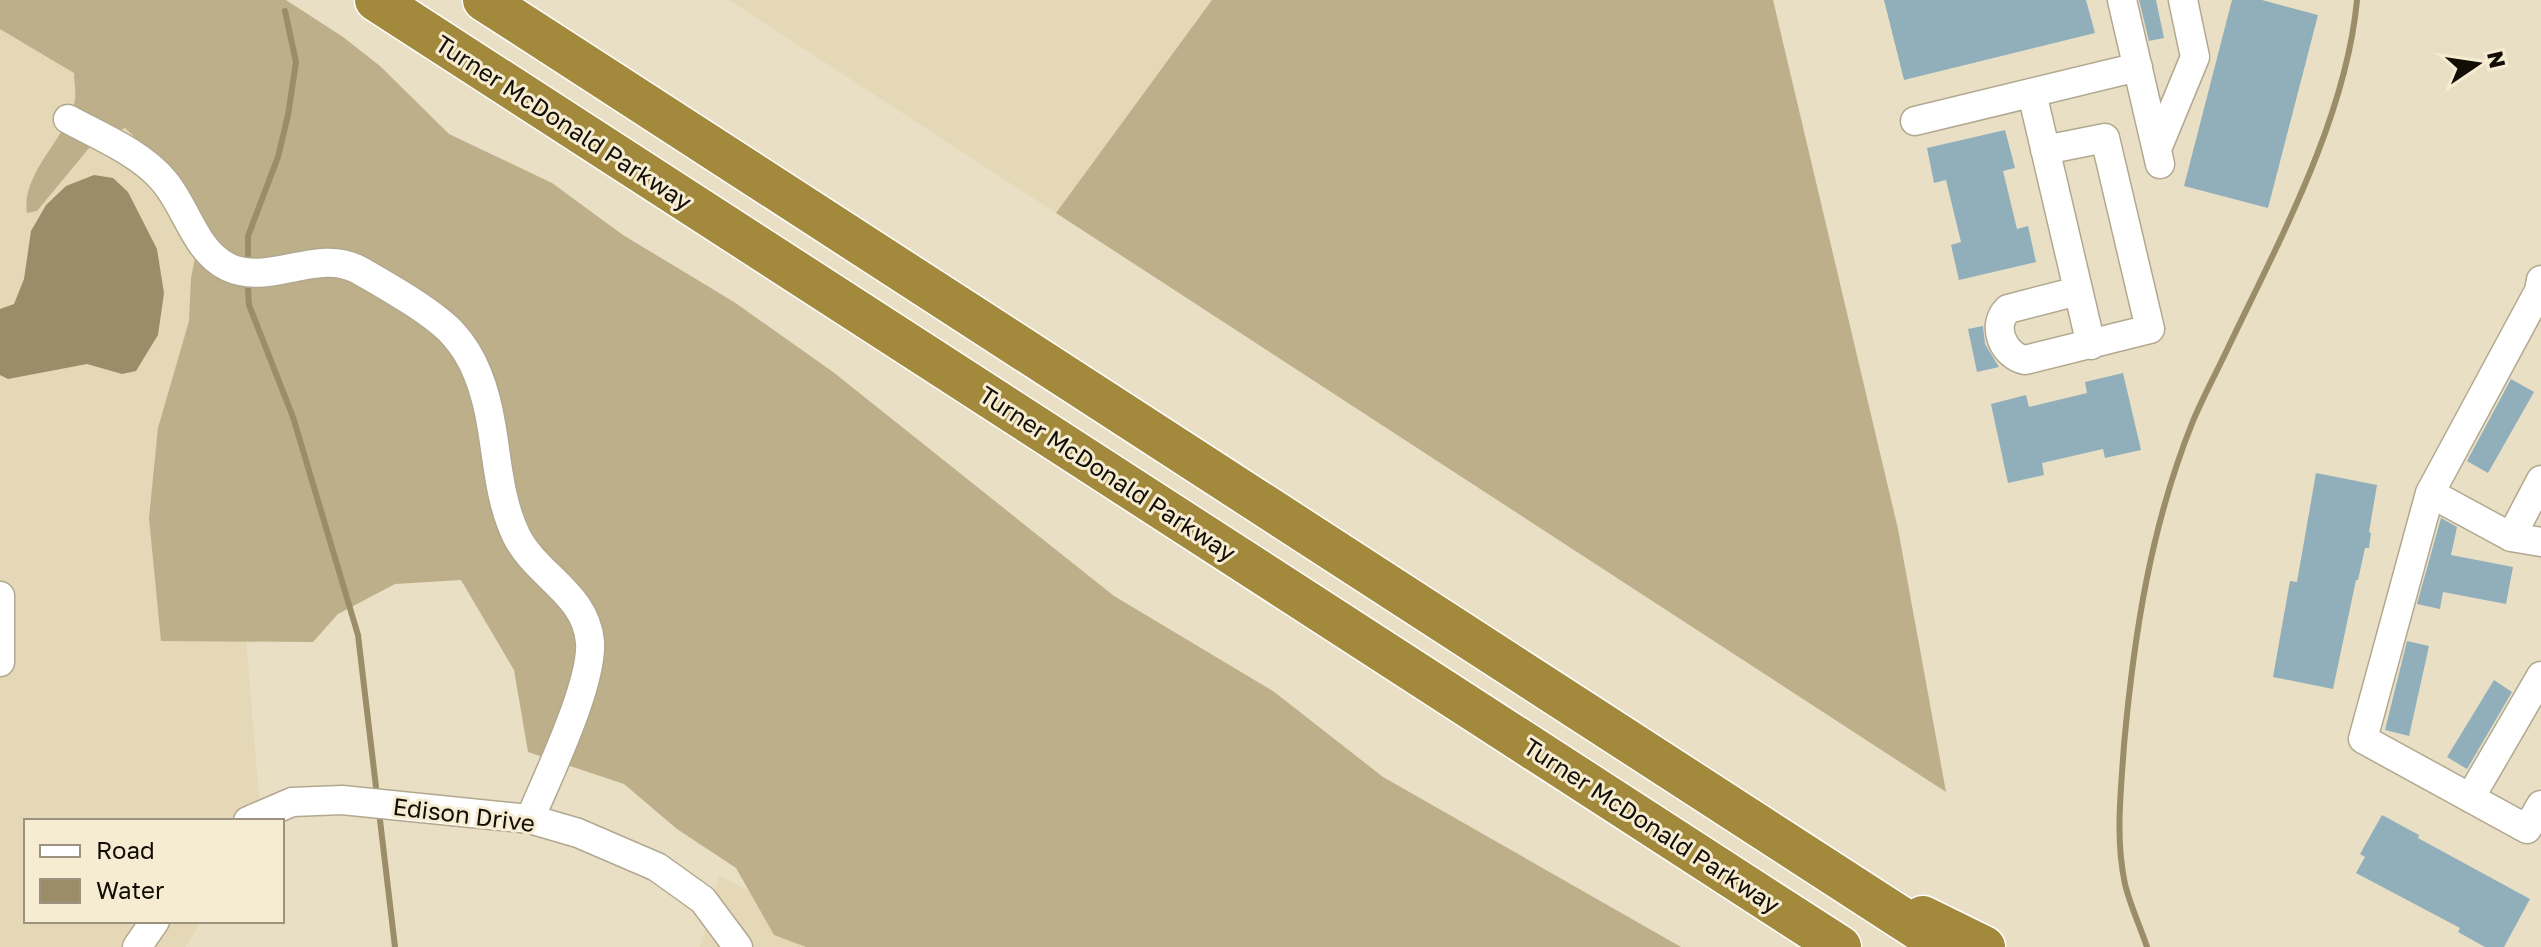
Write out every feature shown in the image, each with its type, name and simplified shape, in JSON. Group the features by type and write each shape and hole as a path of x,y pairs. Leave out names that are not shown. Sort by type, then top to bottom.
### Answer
{"highway":[{"path":"484,0 1946,947"},
{"name":"Turner McDonald Parkway","path":"381,5 1840,947"},
{"path":"1852,885 1984,947"}],"street":[{"path":"2122,0 2158,156 2195,57 2183,0"},
{"path":"1915,121 2138,67"},
{"path":"2032,93 2091,345"},
{"path":"68,119 130,153 163,179 182,206 195,234 211,255 229,268 254,274 329,263 355,268 454,334 472,361 487,407 506,510 518,538 539,567 569,594 586,619 590,644 587,674 530,819"},
{"path":"2045,150 2105,138 2150,329 2025,360 2015,358 2008,352 1999,326 2002,315 2008,309 2078,291"},
{"path":"2541,280 2539,291 2430,493 2363,739 2527,829 2541,805"},
{"path":"2511,537 2541,480"},
{"path":"2430,493 2511,537 2541,542"},
{"path":"0,596 0,662"},
{"path":"2470,798 2541,676"},
{"name":"Edison Drive","path":"253,819 292,802 342,800 530,819 578,833 657,867 703,900 738,947"},
{"path":"137,947 154,923"}],"shaded area":[{"path":"0,0 337,180 228,419 261,819 24,819 24,923 201,923 185,947 0,947"},
{"path":"0,0 286,0 343,37 380,66 449,134 552,183 623,235 734,302 833,372 1114,596 1273,691 1383,777 1681,947 806,947 774,935 736,868 677,829 624,784 528,752 514,670 461,580 395,584 338,614 313,642 161,641 149,518 158,428 189,321 191,278 201,228 175,176 125,128 94,142 37,211 27,213 30,185 74,104 74,73 0,29"},
{"path":"729,0 1212,0 1056,213"},
{"path":"1212,0 1773,0 1898,529 1946,792 1056,213"},
{"path":"719,876 866,947 700,947"}],"water":[{"path":"94,175 113,178 128,192 157,249 164,293 158,335 136,371 122,374 87,364 8,379 0,375 0,309 14,304 24,279 31,231 46,205 66,186"}],"building":[{"path":"1884,0 2086,0 2095,33 1904,80"},
{"path":"2139,0 2156,0 2164,38 2149,41"},
{"path":"2232,0 2262,0 2318,15 2268,208 2184,186"},
{"path":"2005,130 2015,168 2003,171 2017,229 2028,226 2036,262 1959,280 1951,245 1961,242 1946,180 1934,183 1927,148"},
{"path":"1983,326 1985,344 1999,367 1977,372 1968,329"},
{"path":"2123,373 2141,450 2105,458 2103,449 2042,463 2044,475 2008,483 1991,404 2026,395 2029,407 2087,393 2085,382"},
{"path":"2511,379 2534,392 2488,473 2467,461"},
{"path":"2316,473 2377,485 2369,548 2365,548 2356,580 2333,689 2273,677 2290,581 2297,582"},
{"path":"2441,518 2457,527 2451,555 2513,567 2506,604 2443,592 2440,609 2417,604"},
{"path":"2407,641 2429,646 2409,736 2385,730"},
{"path":"2494,680 2512,692 2467,769 2447,757"},
{"path":"2382,815 2530,899 2504,947 2485,947 2458,932 2460,928 2356,873 2365,857 2360,854"}],"waterway":[{"path":"2147,947 2125,884 2120,849 2124,745 2146,580 2166,500 2193,421 2288,224 2324,135 2339,90 2357,0"},
{"path":"248,256 248,236 278,157 288,115 296,62 285,11"},
{"path":"248,289 249,305 293,417 358,635 376,787"},
{"path":"380,820 395,947"}]}
